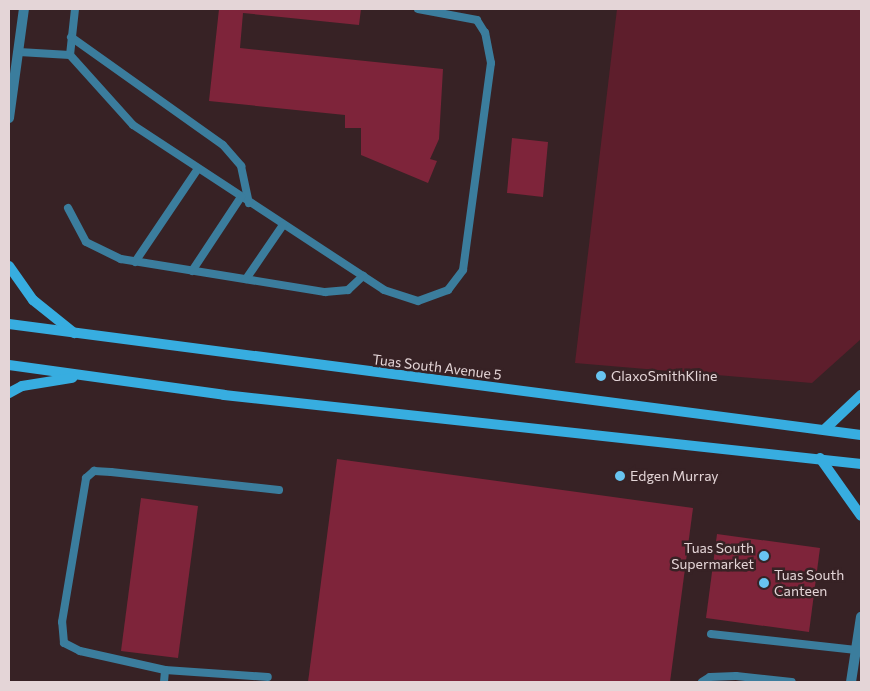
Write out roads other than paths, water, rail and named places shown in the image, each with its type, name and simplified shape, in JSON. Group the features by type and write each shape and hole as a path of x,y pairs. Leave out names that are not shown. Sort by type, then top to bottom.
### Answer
{"main road":[{"path":"9,266 33,300 74,334"},
{"name":"Tuas South Avenue 5","path":"9,324 74,334 861,435"},
{"path":"9,365 224,395 820,458 861,464"},
{"path":"9,393 22,386 88,376"},
{"path":"825,429 861,395"},
{"path":"820,458 861,516"}],"street":[{"path":"9,118 24,9"},
{"path":"851,682 861,617"}],"lane":[{"path":"70,56 76,9"},
{"path":"18,52 70,56 133,125 197,170 391,294 418,301 434,299 448,290 463,270 491,51 477,20 418,9"},
{"path":"71,37 223,144 241,166 249,203"},
{"path":"135,262 197,170"},
{"path":"192,271 241,197"},
{"path":"68,208 86,242 135,262 325,292 348,290 363,276"},
{"path":"246,279 283,225"},
{"path":"268,677 165,670 80,651 64,643 62,622 86,478 94,471 279,490"},
{"path":"711,634 856,650"},
{"path":"164,682 165,670"},
{"path":"702,682 710,677 736,676 792,682"}],"place":[{"name":"GlaxoSmithKline","path":"601,376"},
{"name":"Edgen Murray","path":"620,476"},
{"name":"Tuas South Supermarket","path":"764,556"},
{"name":"Tuas South Canteen","path":"764,583"}]}
